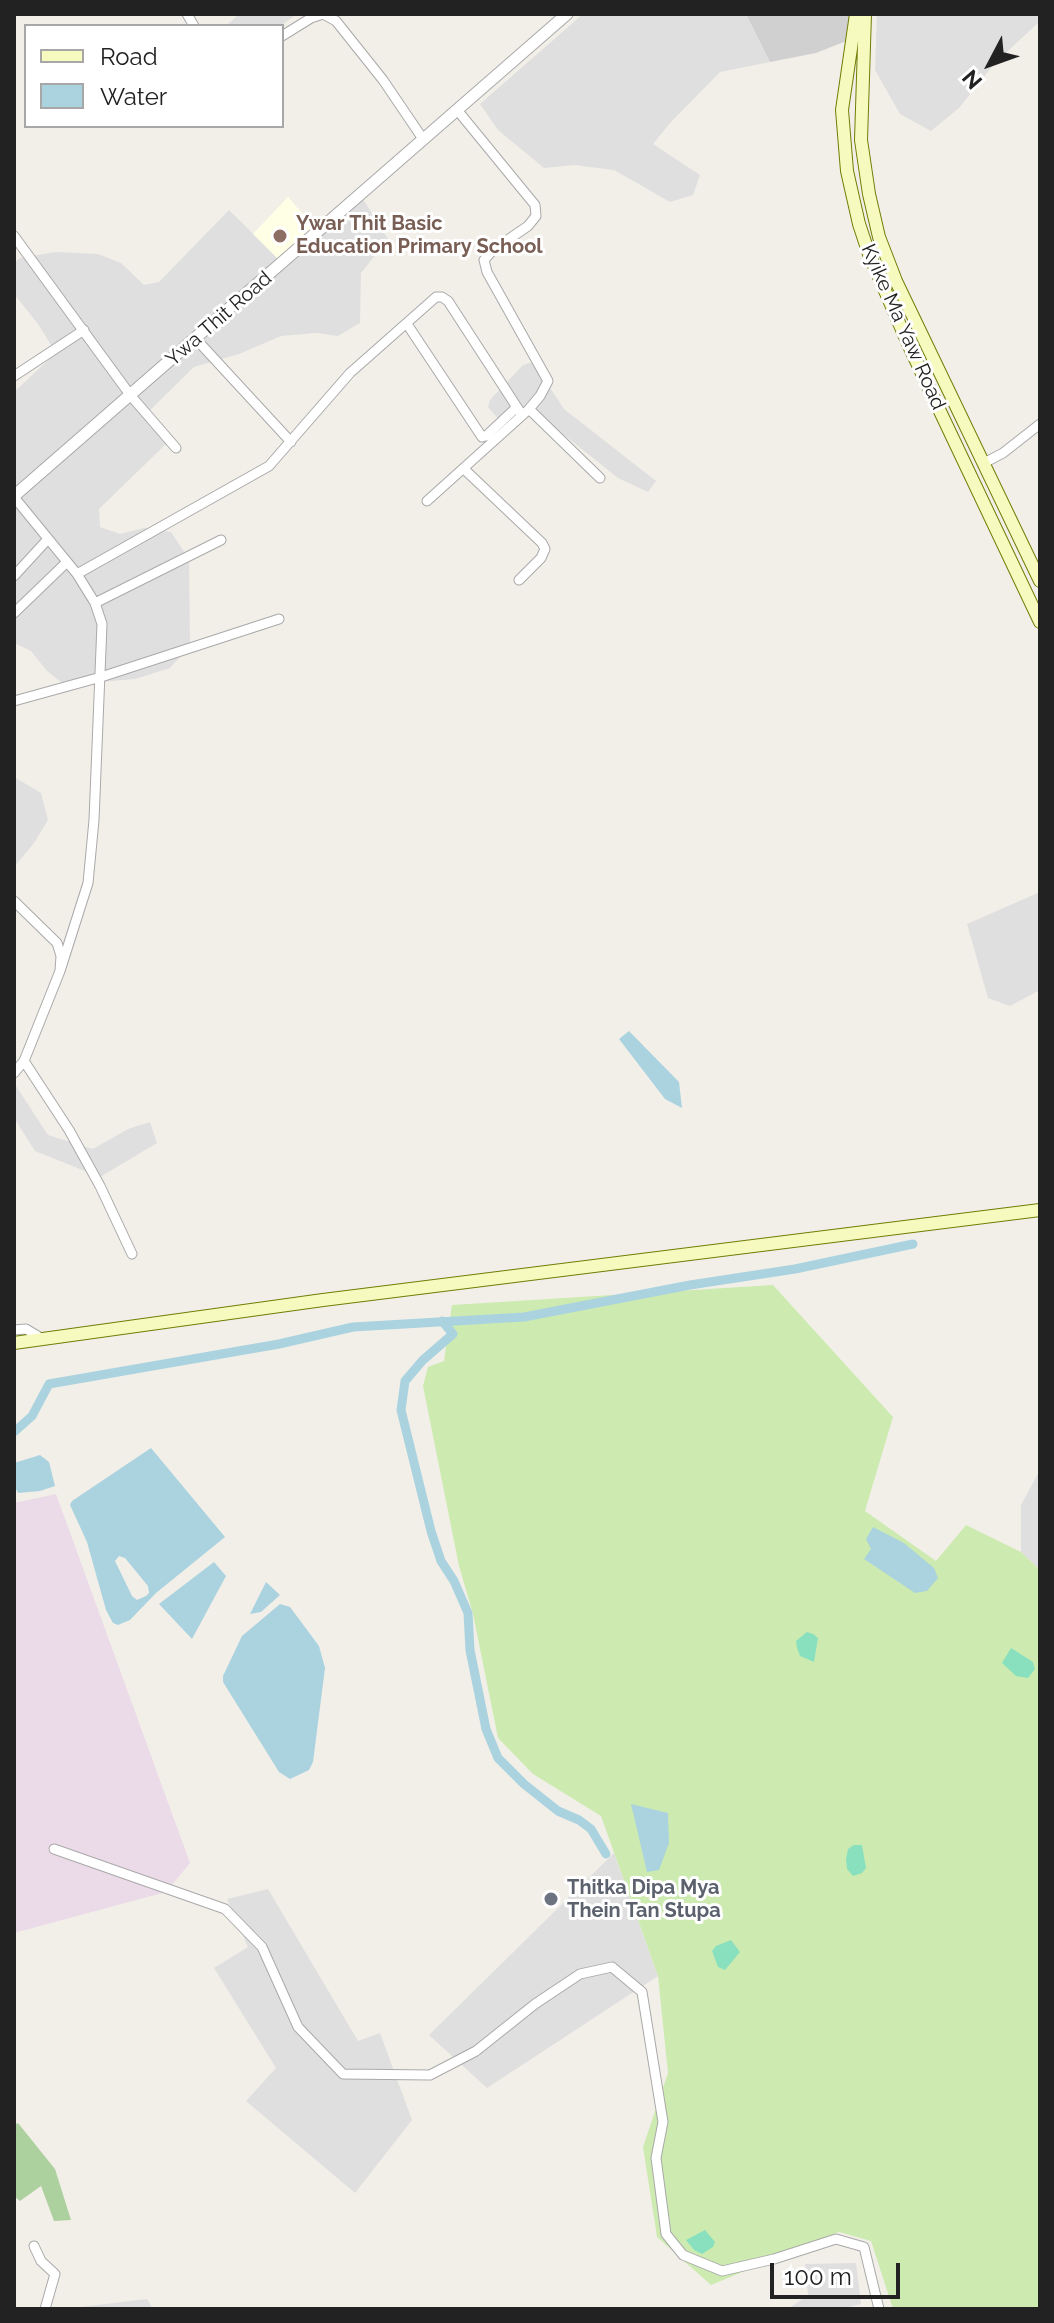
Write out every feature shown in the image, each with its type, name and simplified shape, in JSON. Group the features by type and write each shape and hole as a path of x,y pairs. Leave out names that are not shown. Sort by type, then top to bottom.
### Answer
{"main road":[{"name":"Kyike Ma Yaw Road","path":"856,14 842,110 847,171 859,224 910,348 1040,622"},
{"name":"Kyike Ma Yaw Road","path":"865,14 861,140 879,237 896,281 1040,581"},
{"path":"14,1343 323,1300 1040,1210"}],"street":[{"path":"284,35 323,14 336,21 383,80 423,139"},
{"name":"Ywa Thit Road","path":"14,1073 24,1061 60,971 88,883 102,624 95,603 77,574 14,496 567,14"},
{"path":"407,324 477,434 482,437 540,396 548,381 487,272 484,260 493,250 528,226 536,216 535,205 458,111"},
{"path":"14,236 131,396 176,448"},
{"path":"77,574 269,466 350,373 436,297 448,301 523,410 600,478"},
{"path":"14,362 17,374 84,330"},
{"path":"196,339 291,442"},
{"path":"427,501 523,410"},
{"path":"984,463 1003,453 1040,424"},
{"path":"464,469 545,549 541,558 519,580"},
{"path":"14,576 48,539"},
{"path":"95,603 221,540"},
{"path":"14,613 67,562"},
{"path":"14,701 101,677 279,619"},
{"path":"14,901 57,943 61,956 60,971"},
{"path":"24,1061 69,1130 132,1254"},
{"path":"14,1330 26,1329 41,1338"},
{"path":"54,1849 225,1909 262,1947 298,2027 343,2074 430,2075 476,2051 535,2004 580,1974 612,1967 642,1992 663,2122 656,2158 666,2234 683,2255 722,2271 774,2259 836,2239 864,2247 879,2309"},
{"path":"34,2246 41,2261 55,2274 45,2309"}],"shaded area":[{"path":"239,14 297,14 283,24 228,24"},
{"path":"583,14 746,14 770,62 720,72 653,144 700,175 693,195 670,202 614,170 574,165 544,168 498,130 480,104"},
{"path":"746,14 851,14 849,40 816,53 770,62"},
{"path":"877,14 1040,14 1040,21 995,63 959,108 931,131 900,114 875,70"},
{"path":"358,191 388,239 361,273 360,323 338,336 317,333 281,336 239,354 194,367 144,416 167,443 99,509 100,527 120,534 144,528 171,532 189,559 190,646 170,668 135,679 65,685 47,671 31,651 14,643 14,392 56,353 14,294 14,263 20,258 56,252 98,254 121,263 144,285 159,282 229,210 281,261"},
{"path":"288,197 316,229 280,261 253,234"},
{"path":"533,362 564,409 656,481 648,492 618,478 568,438 523,409 500,421 488,407 490,400 523,365"},
{"path":"14,777 41,793 48,820 14,867"},
{"path":"1040,892 1040,990 1010,1006 988,998 967,924"},
{"path":"16,1086 48,1135 93,1149 128,1129 150,1122 157,1143 100,1177 35,1151 14,1118"},
{"path":"1040,1470 1040,1570 1021,1552 1021,1505"},
{"path":"56,1494 190,1863 166,1892 14,1933 14,1503"},
{"path":"614,1853 658,1976 487,2088 429,2035"},
{"path":"268,1889 358,2041 380,2033 412,2120 355,2193 246,2101 276,2068 214,1968 248,1947 227,1899"},
{"path":"856,2263 861,2304 840,2309 788,2309 808,2295 805,2264"},
{"path":"147,2299 153,2309 64,2309"}],"green space":[{"path":"773,1285 893,1417 865,1511 936,1561 966,1525 1021,1552 1040,1570 1040,2309 893,2309 871,2241 839,2232 711,2285 657,2237 643,2147 668,2073 658,1976 601,1816 533,1774 498,1738 423,1386 428,1367 444,1361 452,1305"},
{"path":"807,1632 818,1638 814,1662 800,1656 797,1648 796,1641"},
{"path":"1011,1648 1033,1662 1035,1669 1028,1678 1016,1676 1002,1663"},
{"path":"862,1845 866,1868 853,1876 847,1869 846,1859 848,1849"},
{"path":"731,1940 740,1952 725,1970 718,1967 712,1951"},
{"path":"18,2123 55,2169 71,2220 54,2221 41,2186 20,2201 14,2196 14,2125"},
{"path":"705,2230 715,2242 702,2254 686,2240"}],"water":[{"path":"629,1031 679,1082 682,1108 665,1099 619,1039"},
{"path":"151,1448 225,1537 156,1593 130,1620 118,1625 113,1623 106,1610 87,1542 70,1505","holes":["119,1556 125,1558 148,1586 149,1593 137,1600 115,1561"]},
{"path":"40,1455 49,1462 55,1486 18,1493 14,1485 14,1463"},
{"path":"873,1527 904,1543 934,1568 938,1578 927,1591 915,1593 864,1559 871,1549 866,1539"},
{"path":"214,1562 226,1576 192,1639 159,1604"},
{"path":"266,1582 280,1595 261,1612 250,1614"},
{"path":"280,1604 290,1607 319,1646 325,1668 313,1762 309,1770 290,1779 279,1772 223,1682 242,1636"},
{"path":"631,1804 668,1813 669,1843 659,1870 647,1872"}],"waterway":[{"path":"14,1432 32,1416 49,1384 279,1344 353,1327 524,1317 690,1285 795,1269 913,1244"},
{"path":"442,1321 453,1334 423,1360 405,1381 401,1410 431,1531 441,1561 468,1613 470,1650 486,1729 498,1758 558,1811 591,1829 606,1854"}],"place":[{"name":"Ywar Thit Basic Education Primary School","path":"280,236"},
{"name":"Thitka Dipa Mya Thein Tan Stupa","path":"551,1899"}]}
